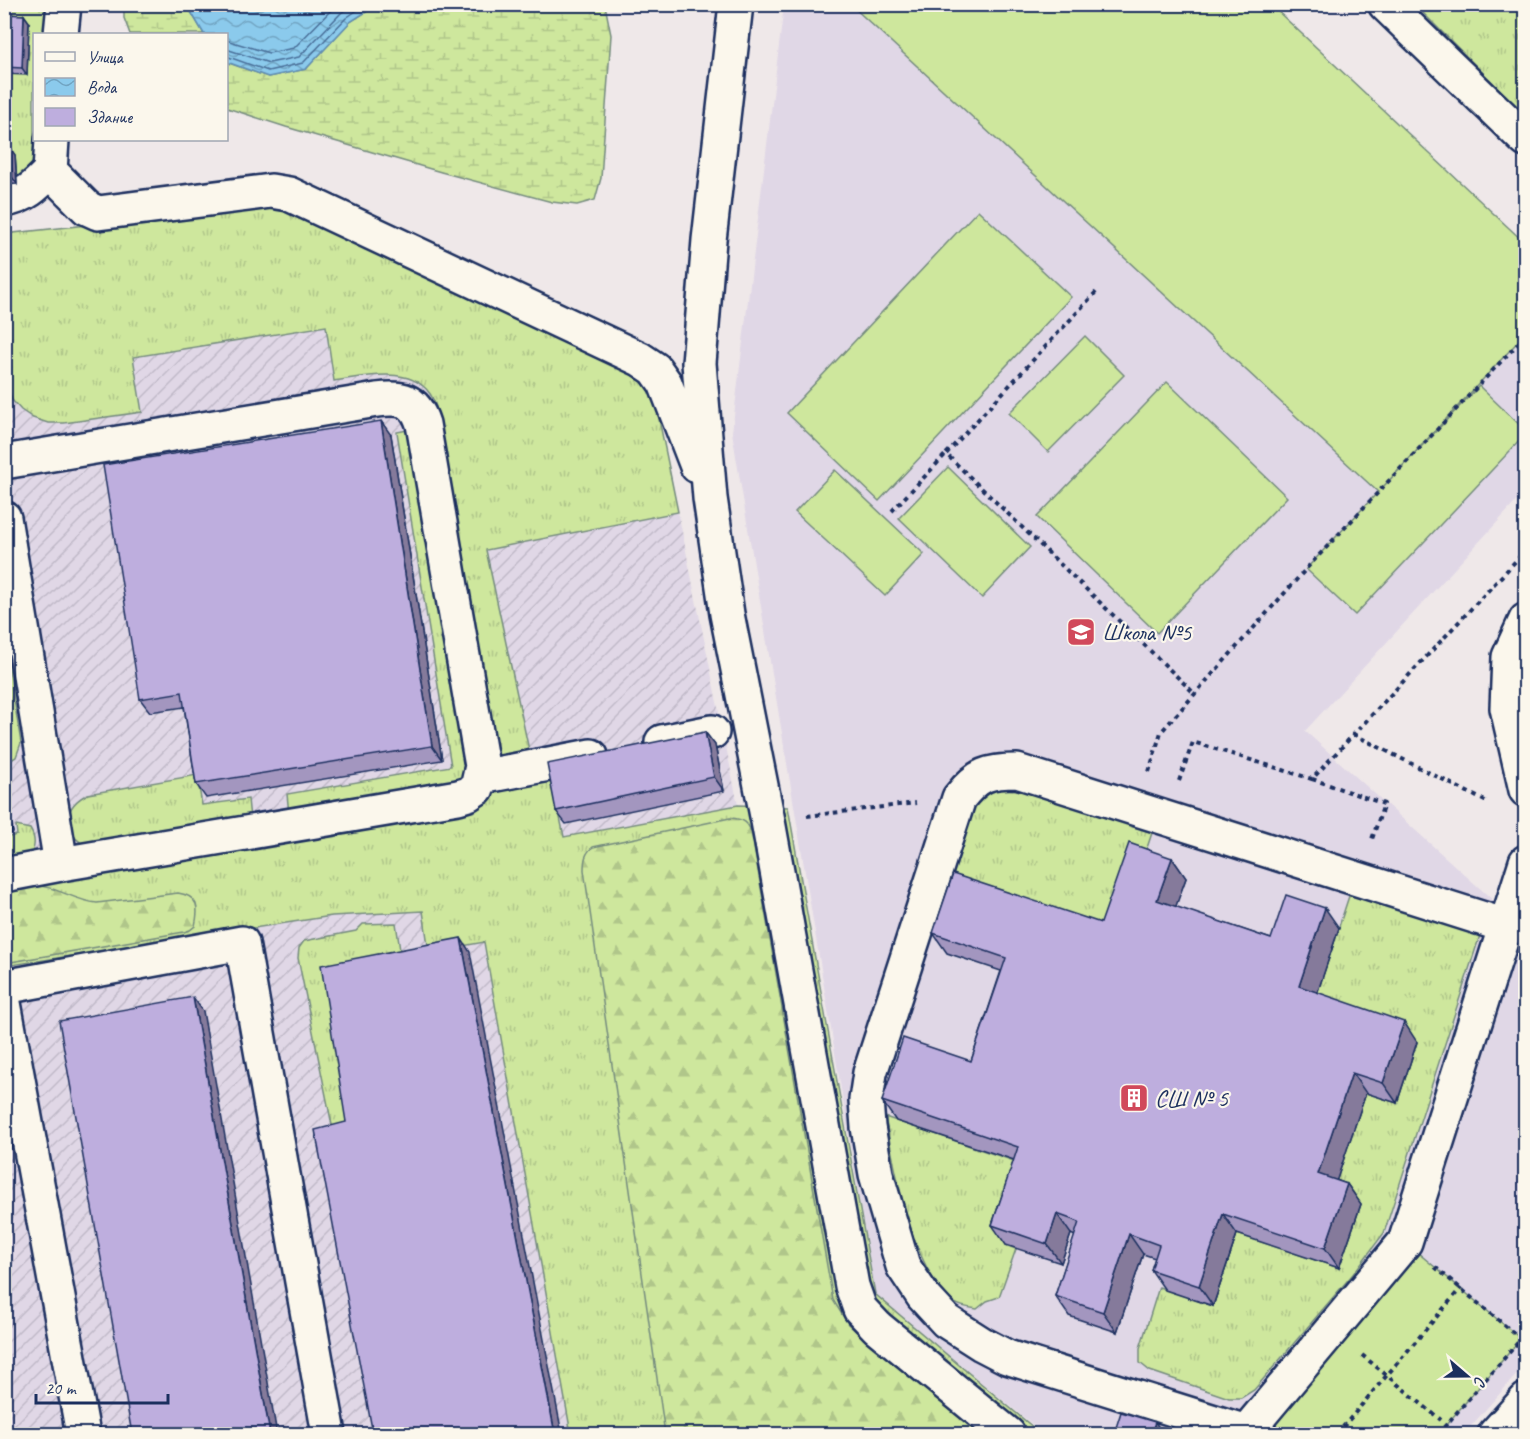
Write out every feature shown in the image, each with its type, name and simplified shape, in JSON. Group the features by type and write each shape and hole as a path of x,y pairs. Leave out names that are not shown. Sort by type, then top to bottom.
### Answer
{"lane":[{"path":"62,33 64,4"},
{"path":"736,4 709,240 699,363 710,498 727,614 768,821 852,1286 860,1309 877,1328 1008,1434"},
{"path":"1385,4 1526,140"},
{"path":"4,200 16,198 33,189 51,155 87,208 98,213 271,191 289,194 640,359 655,369 666,383 710,498"},
{"path":"4,462 377,400 404,400 418,411 423,424 482,766 477,788 458,797 4,875"},
{"path":"4,518 12,616 61,864"},
{"path":"1526,620 1509,657 1507,708 1526,790"},
{"path":"481,777 712,732"},
{"path":"1506,926 1017,771 993,771 970,784 958,798 870,1072 866,1100 868,1127 876,1174 903,1266 923,1296 946,1321 1007,1357 1246,1432 1405,1242 1506,926 1526,862"},
{"path":"4,987 242,943 329,1434"},
{"path":"4,1003 82,1434"},
{"path":"1496,1434 1526,1400"}],"path":[{"path":"892,511 1096,292"},
{"path":"1148,776 1161,732 1306,569 1526,335"},
{"path":"946,454 1196,694"},
{"path":"1312,779 1526,549"},
{"path":"1353,734 1498,808"},
{"path":"1166,819 1193,742 1312,779 1384,804 1359,880"},
{"path":"768,821 958,798"},
{"path":"1405,1242 1521,1339 1438,1434"},
{"path":"1336,1434 1461,1288"},
{"path":"1332,1329 1441,1420"}],"shaded area":[{"name":"Школа №5","path":"784,5 1271,5 1525,243 1525,492 1305,731 1525,929 1525,1365 1464,1434 1044,1434 875,1294 732,432"},
{"path":"4,234 650,375 738,805 468,855 571,1434 5,1434"}],"green space":[{"path":"5,5 64,5 61,33 33,33 33,141 52,141 50,171 5,200"},
{"path":"124,5 187,5 203,33 130,33 124,18"},
{"path":"377,5 605,5 611,35 601,178 595,200 577,205 552,202 441,172 228,108 228,63 268,77 306,69 350,22"},
{"path":"851,5 1271,5 1525,243 1525,334 1381,489 1479,386 1525,430 1525,435 1355,615 1306,569 1378,492"},
{"path":"1415,5 1525,5 1525,115"},
{"path":"281,204 650,375 678,512 486,550 530,755 498,761 439,417 433,399 415,380 402,376 374,375 334,381 326,326 133,357 142,412 64,423 48,423 33,418 12,400 5,377 4,234"},
{"path":"978,210 1071,297 879,501 787,413"},
{"path":"1085,336 1124,375 1048,452 1009,413"},
{"path":"1167,382 1287,497 1157,633 1037,517"},
{"path":"413,429 471,753 466,775 459,782 289,814 287,794 451,766 397,432"},
{"path":"948,467 1030,547 982,598 899,518"},
{"path":"835,470 924,554 885,596 795,512"},
{"path":"5,644 21,743 16,757 5,764"},
{"path":"197,775 202,805 248,799 250,819 83,844 76,838 68,824 70,811 74,804 88,794"},
{"path":"552,778 564,837 738,805 788,807 875,1294 1041,1434 571,1434 484,942 429,952 423,911 332,916 5,966 5,884"},
{"path":"1014,784 1153,830 1115,943 944,886 971,802 983,792"},
{"path":"730,818 745,822 752,836 833,1300 848,1324 861,1336 979,1434 665,1434 584,863 593,847"},
{"path":"16,826 30,829 34,839 33,849 31,856 5,865 5,838 17,835"},
{"path":"31,885 97,903 178,893 194,900 197,908 195,926 184,932 5,963 5,890"},
{"path":"1351,890 1481,932 1384,1233 1353,1274 1254,1390 1241,1398 1229,1398 1150,1371 1140,1363 1140,1348 1159,1287 1213,1306 1237,1234 1339,1268 1332,1194 1366,1093 1397,1103 1313,1006"},
{"path":"396,923 401,957 348,1131 334,1135 298,958 299,948 304,941 356,931 363,924"},
{"path":"885,1117 1032,1167 1006,1245 1016,1249 999,1297 987,1301 977,1309 955,1303 940,1288 927,1268 907,1218"},
{"path":"1405,1242 1521,1339 1438,1434 1242,1434"}],"water":[{"path":"187,5 377,5 350,22 306,69 268,77 228,62 228,33 203,33"}],"building":[{"path":"4,14 24,15 22,68 4,67"},
{"path":"4,148 10,148 12,177 4,178"},
{"path":"381,421 432,746 196,784 182,692 140,699 103,465"},
{"path":"705,732 714,777 556,811 547,764"},
{"name":"СШ № 5","path":"1129,843 1172,858 1157,900 1271,939 1286,895 1325,908 1299,986 1404,1022 1383,1083 1352,1073 1318,1174 1347,1184 1325,1248 1223,1214 1199,1286 1151,1270 1159,1245 1129,1234 1103,1312 1055,1296 1079,1222 1057,1214 1047,1244 992,1225 1018,1147 882,1101 903,1038 971,1061 1006,958 933,933 953,874 1101,923"},
{"path":"461,938 555,1434 373,1434 315,1130 346,1122 321,965"},
{"path":"193,997 270,1434 132,1434 59,1021"},
{"path":"1121,1412 1155,1422 1151,1434 1114,1434"}],"place":[{"name":"Школа №5","path":"1081,632"},
{"name":"СШ № 5","path":"1134,1098"}]}
